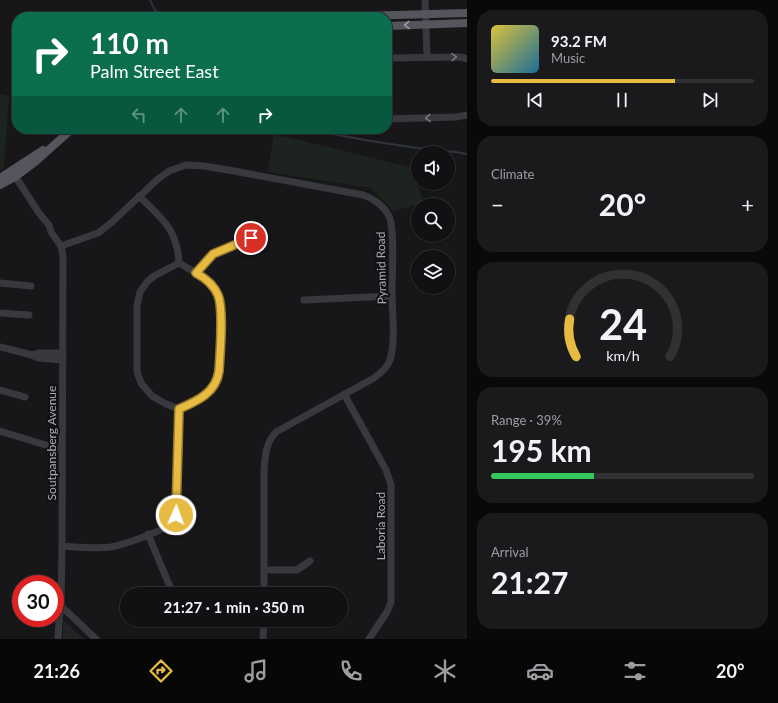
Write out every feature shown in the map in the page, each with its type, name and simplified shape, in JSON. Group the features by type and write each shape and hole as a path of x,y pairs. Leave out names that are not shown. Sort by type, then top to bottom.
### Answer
{"main road":[{"path":"392,16 467,13"},
{"path":"392,26 467,23"},
{"path":"0,185 66,134"},
{"path":"0,178 14,174"}],"street":[{"path":"425,0 426,57"},
{"path":"392,58 461,57 467,59"},
{"path":"392,119 456,117 467,115"},
{"name":"Pyramid Road","path":"61,246 98,233 111,224 168,170 179,166 192,165 367,196 384,209 389,216 391,222 392,239 393,337 389,362 382,372 276,432 268,442 265,453 264,472 264,587"},
{"path":"14,174 40,215 49,225 51,232 61,246"},
{"path":"139,196 162,219 172,232 177,248 179,263"},
{"path":"196,273 213,254 251,238"},
{"name":"Soutpansberg Avenue","path":"61,246 63,256 62,575"},
{"path":"179,263 204,278 214,288 220,301 219,371 217,379 211,390 197,400 179,409 152,396 145,389 138,378 137,357 137,305 140,292 147,282 154,276 179,263"},
{"path":"0,283 31,286"},
{"path":"304,300 392,296"},
{"path":"0,313 29,315"},
{"path":"0,347 32,355 38,358 63,356"},
{"path":"0,390 25,397"},
{"name":"Laboria Road","path":"344,394 386,470 391,485 391,602 387,612 369,639"},
{"path":"62,546 97,548 111,547 169,525 174,520 176,515 179,409"},
{"path":"0,431 62,450"},
{"path":"148,534 170,587"},
{"path":"264,570 297,570 310,562"},
{"path":"64,609 96,639"},
{"name":"Soutpansberg Avenue","path":"58,639 59,627"},
{"path":"264,627 264,639"}],"shaded area":[{"path":"0,94 9,96 4,168 0,170"},
{"path":"274,134 411,167 411,190 420,190 422,198 411,198 411,206 393,211 371,188 268,172"},
{"path":"64,621 84,639 63,639"}],"waterway":[{"path":"150,0 158,12"},
{"path":"333,134 424,149 467,154"}],"route":[{"path":"176,515 179,409 204,396 214,386 219,375 220,301 218,294 209,282 196,273 213,254 251,238"}]}
